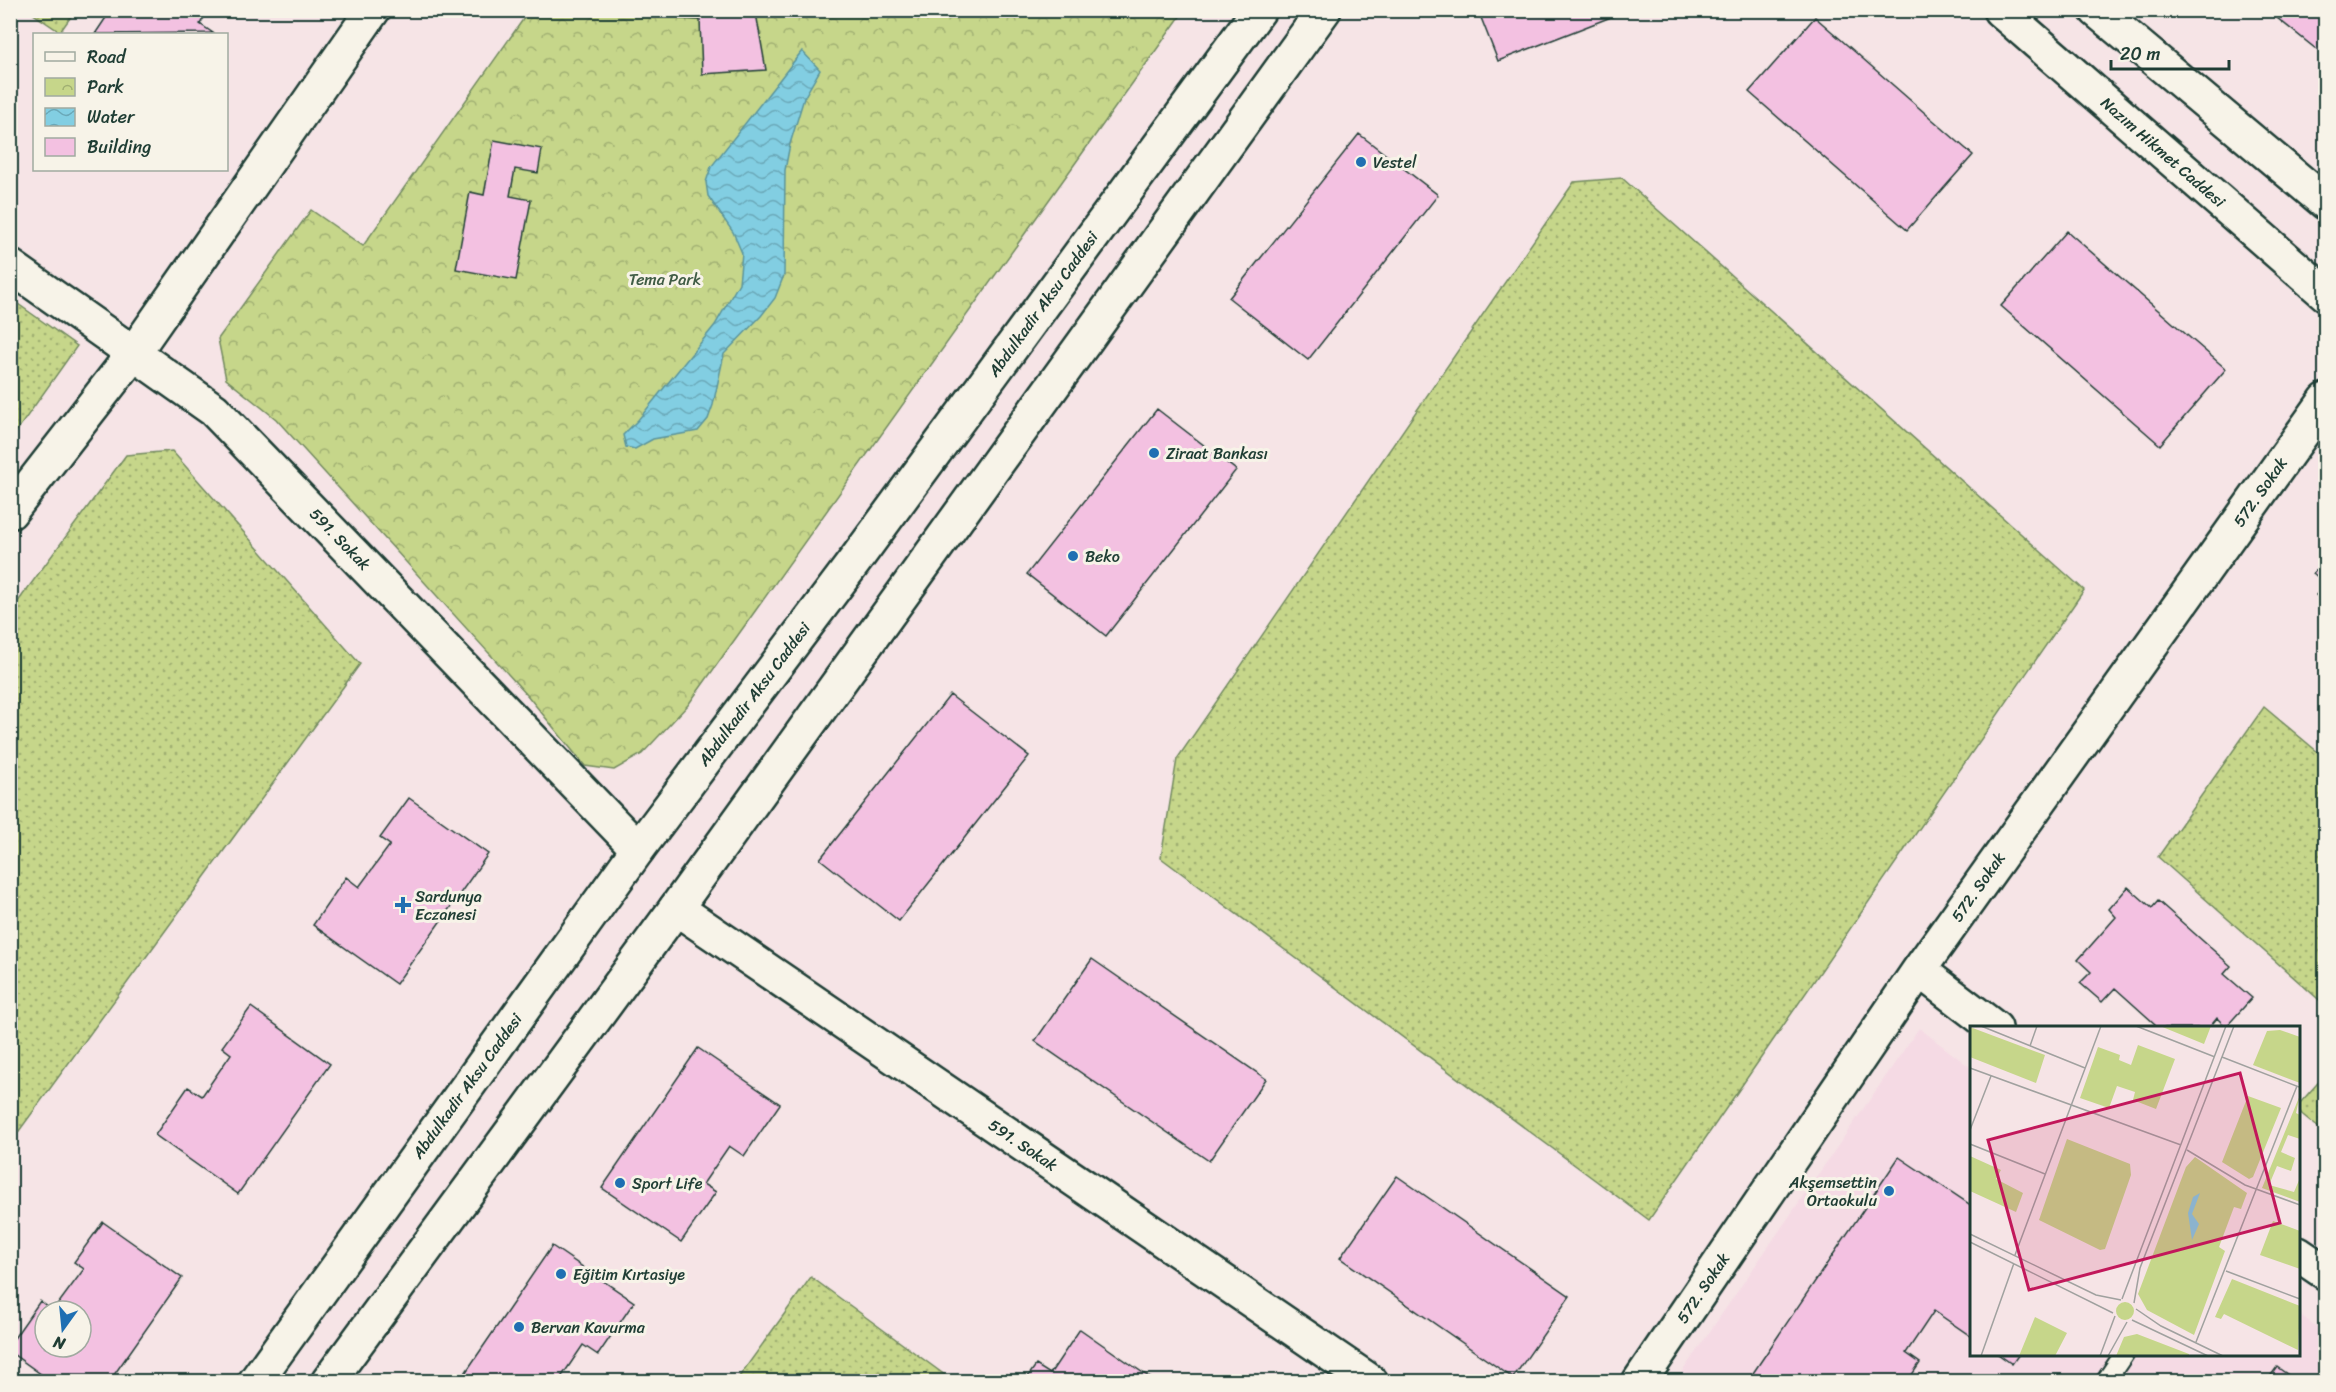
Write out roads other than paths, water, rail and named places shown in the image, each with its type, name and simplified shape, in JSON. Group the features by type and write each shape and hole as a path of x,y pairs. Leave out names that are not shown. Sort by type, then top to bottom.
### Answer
{"main road":[{"path":"10,512 133,354 373,10"},
{"name":"Abdulkadir Aksu Caddesi","path":"255,1382 638,849 856,558 1258,10"},
{"path":"328,1382 676,908 1324,10"},
{"name":"Nazım Hikmet Caddesi","path":"2000,10 2325,294"},
{"path":"2096,10 2325,203"},
{"name":"591. Sokak","path":"10,266 214,410 638,849"},
{"name":"572. Sokak","path":"1639,1382 1919,970 2325,400"},
{"name":"591. Sokak","path":"676,908 1371,1382"},
{"path":"1919,970 1992,1026"},
{"path":"2300,1255 2325,1274"}],"lane":[{"path":"2105,1382 2123,1356"}],"water":[{"path":"802,51 820,70 804,98 790,144 785,170 784,275 775,298 724,354 713,405 708,419 698,431 653,439 635,449 626,447 623,435 638,420 715,325 739,283 742,253 733,232 708,196 706,182 711,167"}],"place":[{"name":"Vestel","path":"1361,162"},
{"name":"Ziraat Bankası","path":"1154,453"},
{"name":"Beko","path":"1073,556"},
{"name":"Sardunya Eczanesi","path":"403,905"},
{"name":"Sport Life","path":"620,1183"},
{"name":"Akşemsettin Ortaokulu","path":"1889,1191"},
{"name":"Eğitim Kırtasiye","path":"561,1274"},
{"name":"Bervan Kavurma","path":"519,1327"}],"park label":[{"name":"Tema Park","path":"665,279"}]}
